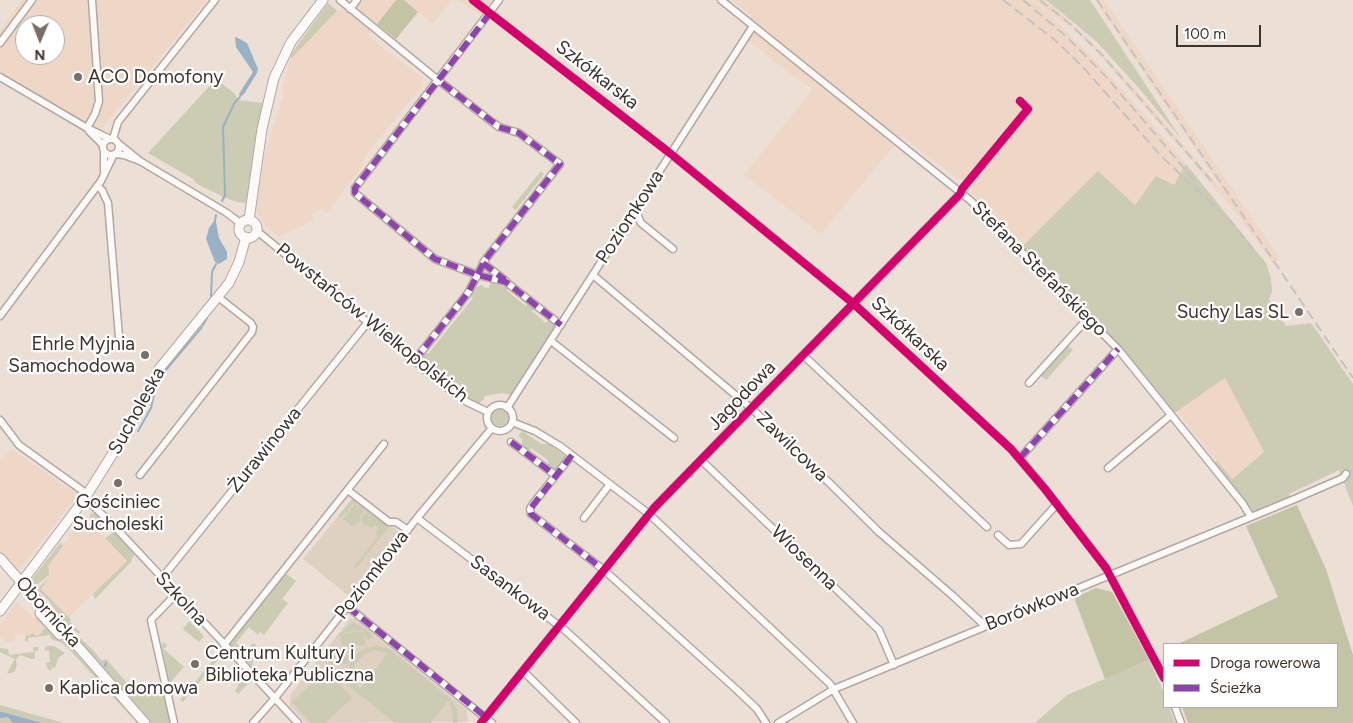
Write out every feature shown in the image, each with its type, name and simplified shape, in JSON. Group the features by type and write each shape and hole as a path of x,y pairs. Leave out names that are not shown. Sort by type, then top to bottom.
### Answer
{"street":[{"path":"0,43 32,0"},
{"path":"87,128 95,114 99,101 92,0"},
{"path":"112,139 118,122 215,0"},
{"path":"0,77 87,128 112,139 140,160 227,212 245,221 255,223 257,230 252,236 246,238 239,232 245,221 262,129 274,78 291,42 323,0"},
{"path":"340,0 438,80 500,127 519,133 560,164 505,233 483,263 468,293 414,361"},
{"path":"350,9 357,0"},
{"name":"Szkółkarska","path":"473,0 671,154 854,304 1020,458 1110,576 1163,676"},
{"path":"499,0 355,188 355,193 435,258 510,285"},
{"name":"Stefana Stefańskiego","path":"721,0 961,192 1118,349 1243,504 1251,517"},
{"name":"Poziomkowa","path":"507,408 753,26"},
{"name":"Jagodowa","path":"482,723 489,720 523,671 649,514 961,192 1028,109 1020,101"},
{"path":"87,128 108,154 124,155 140,160"},
{"path":"104,175 104,148 106,141 112,139"},
{"path":"0,316 97,186 114,154 119,149 119,144"},
{"path":"97,186 102,190 108,202 119,337"},
{"path":"634,212 641,223"},
{"path":"628,220 641,223 673,249"},
{"name":"Powstańców Wielkopolskich","path":"257,230 458,396 488,412"},
{"name":"Sucholeska","path":"0,611 86,496 135,418 159,369 218,297 234,274 246,238"},
{"path":"483,263 561,325"},
{"name":"Zawilcowa","path":"593,275 752,409 879,532 953,596 984,627"},
{"path":"140,475 252,332 253,327 251,323 218,297"},
{"path":"1029,383 1088,318"},
{"name":"Żurawinowa","path":"162,578 368,322"},
{"path":"551,341 674,438"},
{"path":"1020,458 1118,349"},
{"path":"803,356 987,527"},
{"path":"497,406 507,408 512,416 510,426 503,430 492,428 487,419 488,412 497,406"},
{"path":"1108,468 1171,415"},
{"name":"Szkolna","path":"0,420 19,445 86,496 224,646 298,723"},
{"path":"512,422 543,435 649,514 830,684 853,723"},
{"name":"Poziomkowa","path":"253,723 348,607 417,518 492,428"},
{"path":"511,442 556,475"},
{"path":"224,646 349,491 384,444"},
{"path":"572,455 532,505 530,509 531,514 604,570 757,709 766,723"},
{"name":"Wiosenna","path":"701,460 879,630 894,665"},
{"name":"Borówkowa","path":"778,723 834,689 1291,501 1343,478 1346,474"},
{"path":"584,518 610,484"},
{"path":"349,491 389,522 396,522 408,530"},
{"path":"998,535 1009,545 1021,544 1056,504"},
{"name":"Sasankowa","path":"417,518 560,626 666,723"},
{"name":"Obornicka","path":"0,558 20,585"},
{"name":"Obornicka","path":"0,567 20,585 87,656 145,723"},
{"path":"174,723 151,620 176,594"},
{"path":"348,607 489,720"},
{"path":"523,671 576,723"},
{"path":"1175,708 1181,723"}],"shaded area":[{"path":"22,0 207,0 93,139 0,74 0,31"},
{"path":"358,0 396,0 367,35 423,78 423,85 366,155 363,166 326,214 323,208 311,215 314,220 279,237 264,225 256,210 265,153 284,92 282,88 291,59 337,11 352,8"},
{"path":"404,0 452,0 433,24"},
{"path":"458,0 492,0 480,15"},
{"path":"732,0 1030,0 1046,11 1092,57 1186,164 1174,185 1135,205 1098,171 1024,245 972,194 972,187 962,179 957,179 902,136 821,234 744,175 813,89 784,69 742,35 751,15"},
{"path":"1034,0 1046,0 1090,40 1139,93 1224,192 1095,0 1104,0 1280,259 1273,263 1237,214 1096,51 1073,29 1053,16"},
{"path":"1225,378 1264,452 1231,479 1176,411"},
{"path":"12,449 78,495 16,574 0,555 0,461"},
{"path":"354,497 399,532 349,596 303,559"},
{"path":"83,522 86,525 93,526 127,561 68,618 41,589 49,577 48,566 63,544 71,538 69,536"},
{"path":"17,602 45,628 38,635 27,636 25,634 15,636 15,640 6,642 0,637 0,625"},
{"path":"350,619 355,619 467,710 468,722 306,723 290,706 290,695"}],"green space":[{"path":"396,0 404,0 418,12 396,39 377,24"},
{"path":"1046,0 1090,0 1182,140 1096,41"},
{"path":"328,3 337,11 291,59 291,55"},
{"path":"216,79 235,94 238,100 264,103 246,203 226,198 197,184 193,179 148,153"},
{"path":"1186,164 1266,263 1271,278 1272,292 1269,299 1286,326 1312,324 1353,384 1353,506 1339,470 1289,494 1290,498 1258,512 1250,510 1214,463 1217,461 1232,479 1264,452 1225,378 1176,412 1173,412 1120,347 1059,284 1060,276 1057,272 1052,274 1046,273 1024,250 1024,245 1098,171 1135,205 1156,176 1174,185"},
{"path":"541,171 544,174 516,210 512,207"},
{"path":"490,283 508,288 507,291 526,306 529,303 534,308 532,311 546,323 549,320 554,324 555,328 512,395 502,393 485,396 478,404 453,389 422,363 421,358 425,352 428,354 473,298 471,296 476,287 482,285 485,288 489,288"},
{"path":"1067,345 1073,350 1046,380 1040,375"},
{"path":"496,408 504,408 509,413 507,424 496,426 491,421 491,413"},
{"path":"522,431 542,444 549,444 566,457 557,470 551,470 548,467 548,460 531,448 528,452 522,447 522,439 518,436"},
{"path":"354,497 391,524 356,568 354,567 378,537 375,534 379,528 375,525 372,528 362,523 361,517 366,513 366,509 358,503 353,504 341,518 338,516"},
{"path":"355,504 363,507 364,511 360,516 360,522 352,526 343,519"},
{"path":"1297,505 1326,569 1353,655 1353,723 1188,723 1182,708 1338,708 1338,643 1180,643 1278,597 1246,526"},
{"path":"96,513 105,523 105,527 100,531 89,524 90,514"},
{"path":"114,532 134,556 132,561 95,599 93,594 127,561 105,538"},
{"path":"61,542 63,546 48,566 49,575 34,587 32,579"},
{"path":"285,573 296,581 282,599 288,603 264,635 260,632 258,635 249,627 236,643 240,646 236,650 229,643"},
{"path":"48,579 41,589 71,620 70,622 80,632 79,634 63,622 49,601 37,589"},
{"path":"1096,588 1112,592 1149,660 1105,679 1074,598"},
{"path":"38,615 67,643 140,723 137,723 67,647 60,642 51,639 50,635 28,638 28,642 25,641 26,635 29,636 33,633 35,636 39,635 45,628 35,618"},
{"path":"189,621 204,636 199,642 183,629"},
{"path":"353,622 367,630 372,635 372,638 366,639 364,630 342,633 364,631 365,645 342,647 340,634 336,639 338,635"},
{"path":"68,630 78,636 102,661 106,659 137,694 142,695 158,691 158,685 161,686 170,723 151,723"},
{"path":"164,642 167,645 164,649 184,667 171,682 169,682 162,645"},
{"path":"253,643 256,645 252,667 240,654 243,649 247,651"},
{"path":"46,646 54,646 65,653 58,658 55,668 52,667 51,671 47,668 46,663 50,662 49,650 44,651"},
{"path":"377,646 389,649 450,698 457,709 458,723 453,723 452,709 440,723 452,708 448,701 431,723 395,723 345,683 349,679 349,666 355,655 366,648","holes":["375,650 388,653 360,689 354,676 355,664 365,653"]},
{"path":"33,647 38,647 39,650 35,651 35,659 20,655 16,660 15,671 7,673 15,659 0,652 0,648 8,649 9,655 34,652"},
{"path":"218,654 221,656 183,702 180,700"},
{"path":"347,654 348,664 329,665 328,655"},
{"path":"1149,660 1163,691 1163,708 1169,708 1175,723 1035,723 1067,695"},
{"path":"326,670 352,698 325,723 311,723 292,702"},
{"path":"238,673 248,684 238,694 235,691 238,686 237,682 234,680 230,681"},
{"path":"0,705 64,723 0,723"}],"water":[{"path":"236,37 247,43 258,69 244,94 240,97 239,94 253,72 236,47"},
{"path":"214,221 216,222 219,238 227,252 227,259 219,264 215,262 206,239 209,228"},
{"path":"0,712 42,723 13,723 8,717 0,718"}],"waterway":[{"path":"222,201 225,195 223,127 235,102 240,97"},
{"path":"215,221 216,215"},
{"path":"211,296 212,272 216,264"},
{"path":"203,325 207,318"},
{"path":"138,431 151,408 160,377 202,327"}],"railway":[{"path":"1003,0 1055,40 1082,66 1162,157 1234,225 1254,251"},
{"path":"1023,0 1067,37 1108,79 1196,182"},
{"path":"1040,0 1069,23 1103,56 1215,185"},
{"path":"1097,0 1353,378"}],"marked path":[{"path":"490,13 355,188 355,193 435,259 478,275 506,282 561,325"},
{"path":"414,361 468,293 485,260 560,164 519,133 499,127 438,80"},
{"path":"483,263 505,280"},
{"path":"1020,458 1118,349"},
{"path":"511,442 555,475"},
{"path":"572,455 530,509 531,514 604,570"},
{"path":"348,607 487,718"}],"cycle path":[{"path":"473,0 671,154 854,304 1011,449 1045,489 1106,568 1163,676"},
{"path":"481,723 654,508 960,194 962,189 1028,109 1020,101"}],"place":[{"name":"ACO Domofony","path":"78,77"},
{"name":"Suchy Las SL","path":"1299,312"},
{"name":"Ehrle Myjnia Samochodowa","path":"145,355"},
{"name":"Gościniec Sucholeski","path":"118,483"},
{"name":"Centrum Kultury i Biblioteka Publiczna","path":"195,664"},
{"name":"Kaplica domowa","path":"49,688"}]}
